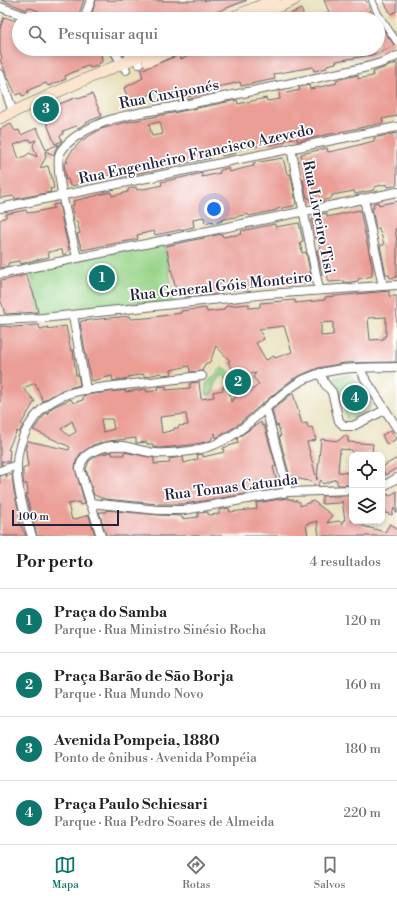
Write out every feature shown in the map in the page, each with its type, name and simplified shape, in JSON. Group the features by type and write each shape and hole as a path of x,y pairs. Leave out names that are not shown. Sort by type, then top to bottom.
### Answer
{"main road":[{"path":"249,12 283,1"},
{"path":"262,12 283,1"},
{"path":"137,61 145,56"},
{"path":"0,118 124,66 153,56"}],"street":[{"path":"87,12 91,0"},
{"path":"372,0 377,12"},
{"path":"0,7 14,12"},
{"path":"385,24 397,42"},
{"path":"118,56 124,66"},
{"path":"133,56 137,61"},
{"name":"Rua Cuxiponés","path":"77,257 63,195 58,161 60,153 68,144 86,130 118,118 370,66 397,56"},
{"path":"0,74 13,112"},
{"name":"Rua Engenheiro Francisco Azevedo","path":"0,208 397,127"},
{"name":"Rua Livreiro Tisi","path":"291,148 319,290"},
{"path":"0,274 397,192"},
{"path":"364,199 383,286"},
{"name":"Rua General Góis Monteiro","path":"0,320 18,320 73,315 268,294 397,285"},
{"path":"73,315 86,390"},
{"path":"101,536 80,469 82,459 86,455 102,448 114,446 123,446 155,453 175,453 210,447 235,435 296,384 320,373 351,368 397,367"},
{"path":"360,368 364,377 397,428"},
{"path":"320,373 325,384 332,392 339,420 344,426 353,426 385,410"},
{"path":"32,536 20,488 17,465 19,447 27,429 37,415 48,404 66,394 86,390 202,376"},
{"path":"266,408 288,492"},
{"path":"0,471 17,465"},
{"path":"385,485 397,478"},
{"name":"Rua Tomas Catunda","path":"90,503 158,510 184,510 288,492 349,490"}],"green space":[{"path":"164,241 174,302 40,316 31,270"},
{"path":"222,368 226,371 227,370 231,375 249,379 238,392 222,374 214,384 214,391 212,391 212,395 207,395 206,384"},
{"path":"350,375 370,401 371,406 369,410 349,419 346,418 340,391 334,382 329,379"}],"building":[{"path":"1,0 84,0 80,12 41,12 28,7 27,10"},
{"path":"96,0 247,0 217,12 92,12"},
{"path":"324,0 366,0 371,12 329,12"},
{"path":"383,0 397,0 397,11 391,14"},
{"path":"301,9 302,12 294,12"},
{"path":"4,17 12,20 12,56 101,56 102,61 97,66 90,68 87,66 65,76 66,79 48,86 46,83 31,89 27,92 28,94 22,96 21,93 16,95 0,60 2,58 0,51 0,29"},
{"path":"385,32 394,45 385,50"},
{"path":"176,56 180,56 181,59 188,56 366,56 336,61 336,63 327,65 327,68 314,71 313,67 274,74 275,79 241,86 240,82 208,89 209,93 186,97 185,93 164,101 159,90 130,104 124,88 143,78 141,70"},
{"path":"397,63 397,116 382,119 383,123 297,141 297,137 285,140 285,142 269,145 268,143 235,150 236,153 222,156 221,153 210,155 211,158 115,178 114,175 87,180 88,183 70,186 68,179 66,180 64,164 68,162 66,161 71,152 81,141 101,129 123,123 237,100 238,104 266,98 267,101 280,99 279,91 286,90 287,93 300,90 299,87 309,85 310,89 320,87 337,83 336,80 358,75 358,79 373,76 373,72","holes":["160,122 163,134 152,136 149,124"]},
{"path":"92,94 102,116 91,120 78,128 76,126 63,131 63,134 60,136 62,141 55,144 42,111 77,97 78,99"},
{"path":"11,124 15,131 19,130 21,135 37,128 46,150 59,144 54,155 45,151 46,157 40,168 48,166 54,188 50,189 51,192 15,199 14,196 0,198 0,129","holes":["30,139 31,142 36,140 33,145 37,157 29,153 19,159 14,145"]},
{"path":"397,133 397,185 388,187 387,184 374,187 374,190 355,194 354,191 332,195 329,199 311,203 310,198 307,198 303,179 306,178 301,154 327,148 328,152 343,149 374,141 374,138"},
{"path":"283,158 287,174 290,174 292,181 296,203 294,206 249,216 248,214 213,223 213,221 205,223 204,217 193,219 194,227 155,235 154,231 137,235 138,239 82,250 77,234 80,233 77,221 74,221 71,206 74,205 73,201 111,192 112,196 128,192 128,189 136,187 137,190 154,187 162,185 161,182 202,173 202,177 220,173 220,170 228,168 229,172 254,166 253,163"},
{"path":"397,201 397,229 395,229 397,241 397,277 390,278 389,275 386,275 380,245 384,245 379,228 376,229 372,208 374,208 373,204 378,202 379,205"},
{"path":"59,204 69,250 67,253 63,255 62,250 48,252 49,257 20,264 19,261 8,263 8,266 0,268 0,220 6,217 6,214 26,210 27,213 35,212 54,208 53,205"},
{"path":"360,210 372,266 372,276 358,279 358,281 344,283 344,281 329,282 327,274 322,275 317,251 321,249 318,237 316,238 312,220 314,219 313,216 327,213 327,217"},
{"path":"299,223 303,241 300,242 302,253 306,252 312,281 288,286 287,283 281,283 245,289 227,289 216,291 217,294 185,297 184,293 177,295 166,246 222,234 223,237 242,234 241,231 275,224 275,227"},
{"path":"26,275 34,295 38,312 5,314 0,298 0,281"},
{"path":"389,291 389,296 397,296 396,362 344,363 318,368 306,373 293,379 235,427 216,438 215,433 210,441 161,448 153,447 153,444 147,444 147,442 136,443 136,438 109,441 93,445 80,454 76,461 75,468 85,504 80,505 79,502 68,504 72,520 89,515 95,536 37,536 26,495 28,495 27,484 24,484 23,481 23,469 28,466 27,451 25,450 28,441 69,450 70,447 33,430 46,413 49,415 48,412 53,407 71,399 73,403 83,400 83,396 86,395 125,390 125,392 146,389 147,392 159,390 158,387 166,386 166,390 190,388 190,383 199,382 201,399 214,397 213,392 223,390 223,387 229,386 231,402 245,386 250,392 259,384 253,377 256,373 241,376 237,375 228,362 230,361 216,346 210,362 205,364 202,371 190,372 189,366 171,370 172,374 162,375 161,373 144,377 144,374 128,377 128,379 113,381 112,376 91,381 80,323 81,321 129,316 130,319 147,318 181,313 181,311 206,308 207,312 224,310 226,306 249,304 249,308 260,307 260,303 295,300 295,303 325,300 325,297","holes":["386,317 386,336 384,336 384,339 370,340 368,318","333,322 333,335 321,336 321,323","284,326 292,352 275,358 274,356 266,360 256,343 264,339 259,329","186,414 188,425 179,426 178,428 174,428 174,430 162,433 160,417","101,419 112,419 114,429 103,432","72,421 76,432 69,436 61,429"]},
{"path":"39,325 40,329 66,326 71,351 73,350 76,375 78,375 80,385 62,390 43,401 35,383 23,388 35,401 21,424 23,425 19,433 17,431 13,438 8,450 10,450 9,462 1,461 2,464 0,465 0,326 14,327"},
{"path":"293,393 302,424 307,423 308,428 312,427 316,440 307,442 317,480 321,439 338,441 345,435 348,438 348,442 373,444 372,452 352,452 352,450 340,449 338,472 349,473 349,485 338,485 336,479 323,484 321,480 318,484 319,486 309,481 299,479 296,480 294,476 290,477 279,436 281,436 278,425 276,426 272,410"},
{"path":"261,422 262,426 264,425 276,466 273,467 278,487 268,490 268,487 265,487 245,492 246,494 184,504 158,504 105,499 94,495 86,469 89,461 98,455 112,452 112,455 124,455 124,452 154,458 154,464 170,463 169,459 183,457 184,463 198,459 197,455 203,454 203,457 224,452 223,448 238,443 237,438"},
{"path":"391,430 396,439 387,445 382,435"},
{"path":"397,458 397,468 385,475 385,465"},
{"path":"7,474 6,477 12,474 14,492 20,516 18,519 26,536 0,536 0,476"},
{"path":"397,491 397,513 394,508 392,515 385,513 385,495 388,494 389,496"},
{"path":"322,496 349,496 349,524 363,524 363,526 385,532 390,524 397,528 397,536 319,536 317,521 306,524 308,536 106,536 99,512 106,512 106,510 182,516 182,519 198,517 198,513 208,512 208,515 219,514 219,510 229,508 230,512 257,509 256,503 286,498 300,502 300,506 313,501 332,515 327,523 339,521 343,524 343,520 345,520 342,501 340,503 322,504"}],"place":[{"name":"Avenida Pompeia, 1880","path":"46,109"},
{"name":"Praça do Samba","path":"102,278"},
{"name":"Praça Barão de São Borja","path":"238,382"},
{"name":"Praça Paulo Schiesari","path":"355,398"}]}
